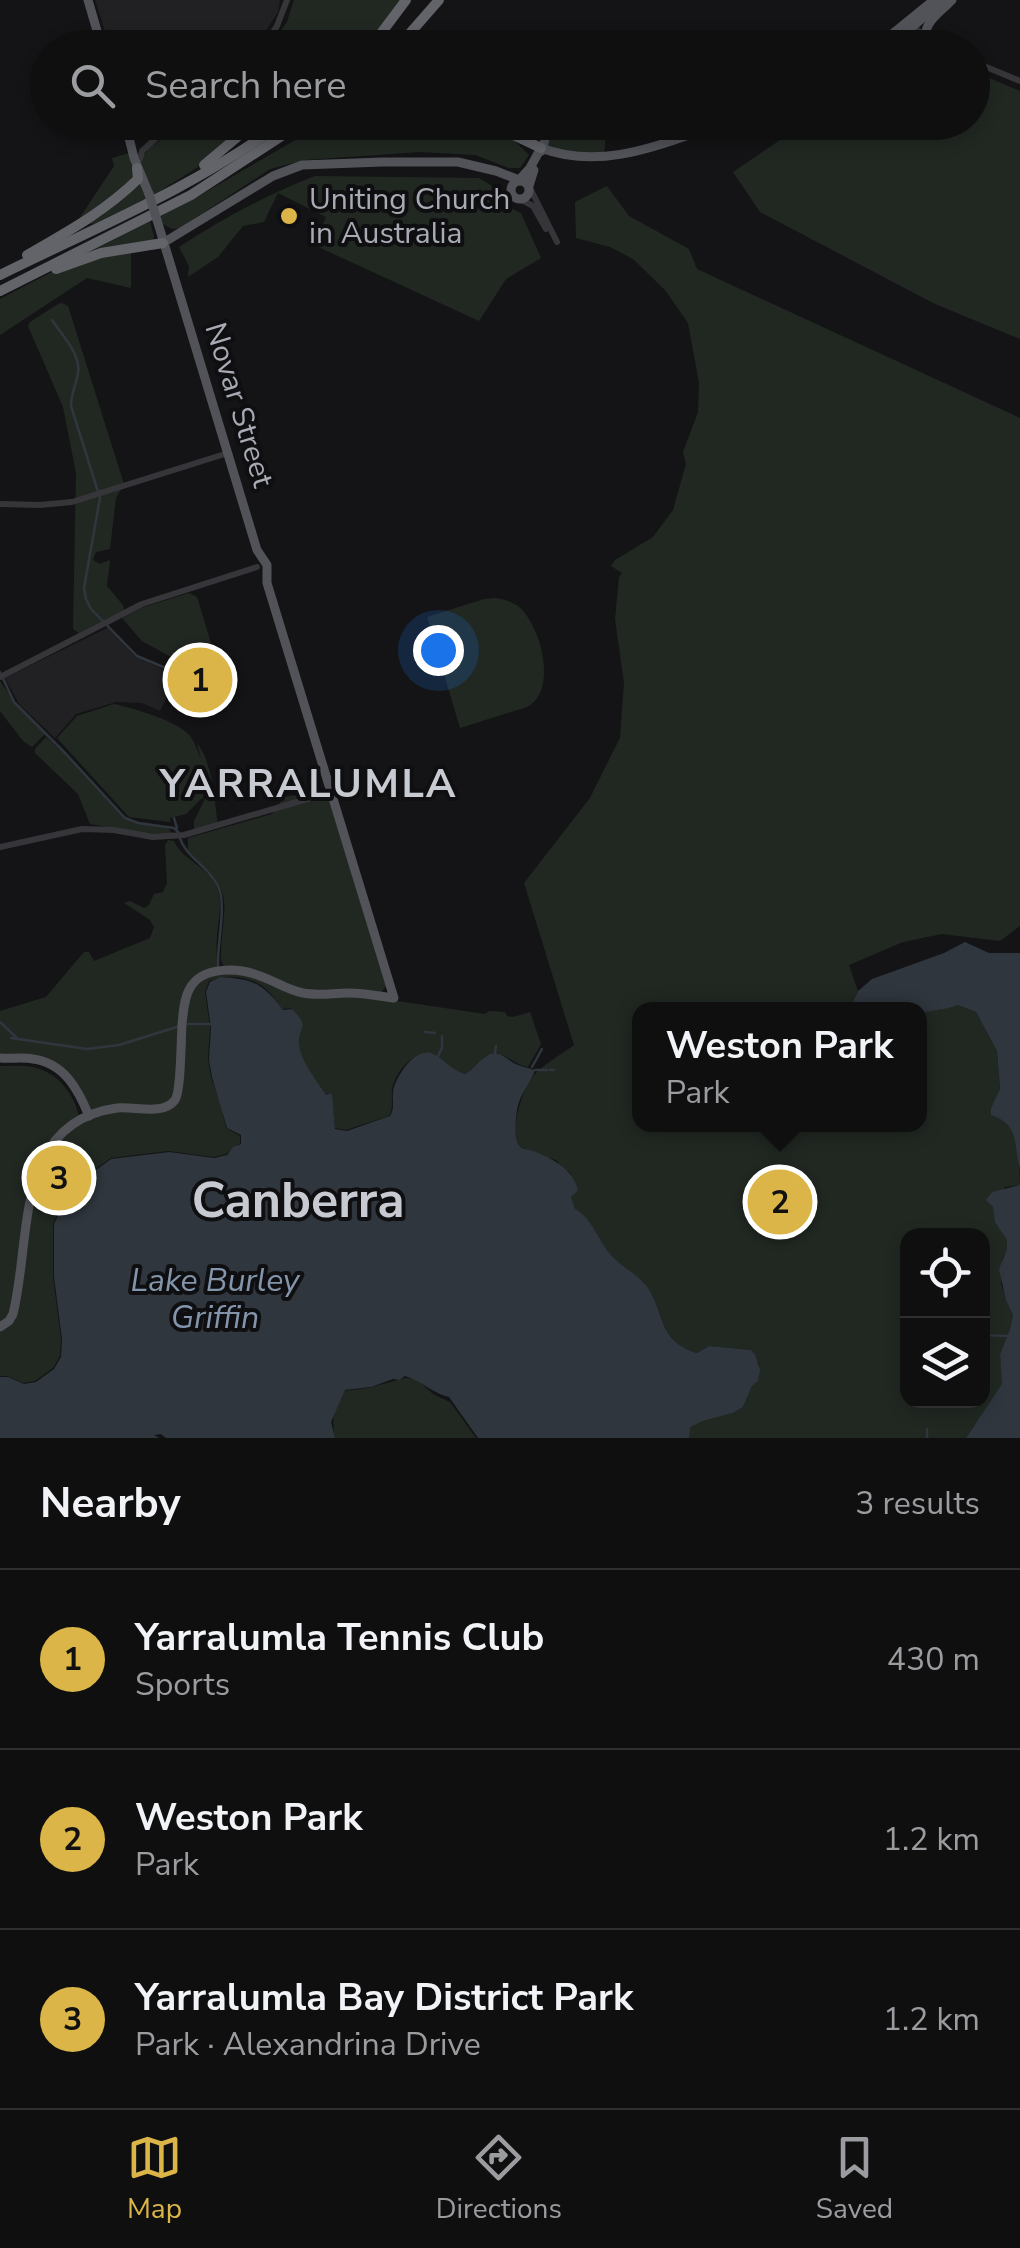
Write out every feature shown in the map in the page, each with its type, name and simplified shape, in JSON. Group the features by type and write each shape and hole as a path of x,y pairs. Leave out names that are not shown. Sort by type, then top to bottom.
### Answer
{"highway":[{"path":"384,30 406,0"},
{"path":"412,30 439,0"},
{"path":"0,273 214,158 235,140"},
{"path":"120,197 134,190 150,193 216,166 256,140"},
{"path":"198,191 276,140"},
{"path":"0,292 231,175 286,140"},
{"path":"524,140 541,148"},
{"path":"0,273 120,197 138,179 137,160"},
{"path":"0,292 78,260 166,240"}],"main road":[{"path":"88,0 97,30"},
{"path":"906,30 934,0"},
{"path":"903,30 944,0"},
{"path":"924,30 952,0"},
{"name":"Novar Street","path":"131,140 166,240 173,276 257,550 259,568 394,998 379,996"},
{"path":"526,185 544,140"},
{"path":"608,157 610,140"},
{"path":"538,162 546,157 608,157 673,140"},
{"path":"541,148 576,157"},
{"path":"486,169 514,195 527,196 530,168 541,148"},
{"path":"166,240 273,176 302,166 464,163 526,185"},
{"path":"514,195 513,184 526,185"},
{"path":"0,1327 9,1322 17,1299 37,1171 48,1148 67,1128 89,1116 126,1107 168,1107 174,1101 179,1090 185,1004 192,984 219,971 248,972 312,994 379,996 390,986"},
{"path":"0,1058 40,1060 62,1072 82,1098 89,1116"}],"street":[{"path":"274,30 288,0"},
{"path":"909,26 915,30"},
{"path":"909,26 912,30"},
{"path":"990,68 1020,81"},
{"path":"137,160 154,140"},
{"path":"514,195 536,210 555,243 526,185"},
{"path":"0,504 50,504 94,496 228,455"},
{"path":"2,676 142,604 259,568"},
{"path":"0,846 82,829 174,837 332,792"}],"shaded area":[{"path":"95,0 280,0 278,12 266,30 105,30"},
{"path":"294,0 401,0 380,30 281,30"},
{"path":"990,78 1020,91 1020,339 935,304 760,212 733,172 780,140 990,140"},
{"path":"160,140 232,140 155,194 94,224 77,222 114,166 112,158 129,153 131,161"},
{"path":"295,140 514,140 529,155 520,168 509,168 475,155 420,152 305,160 270,169 180,228 163,224 161,216"},
{"path":"548,140 605,140 604,154 546,146"},
{"path":"315,176 479,178 497,189 506,206 521,213 541,258 506,279 479,321 314,245 326,217 278,193 264,222 243,226 218,257 188,277 189,266 179,247 245,208"},
{"path":"607,186 629,216 689,249 697,269 1020,418 1020,926 1000,941 942,934 903,942 849,965 858,991 853,1002 632,1002 632,1132 927,1132 927,1012 958,1005 976,1012 997,1051 1000,1090 991,1108 1018,1134 1020,1185 1005,1187 994,1207 996,1222 1007,1239 1001,1284 1013,1315 1000,1354 1005,1379 994,1405 966,1438 689,1438 689,1427 743,1407 759,1377 759,1365 751,1350 709,1346 697,1353 675,1341 646,1285 615,1260 587,1220 575,1210 571,1174 556,1160 520,1146 516,1140 519,1109 531,1079 574,1045 524,883 590,798 620,738 624,683 615,619 622,573 611,566 653,537 673,510 686,464 683,452 698,412 699,383 688,323 665,290 633,259 610,247 576,238 575,202"},
{"path":"150,221 154,237 151,247 131,253 131,288 87,278 0,335 0,299"},
{"path":"62,303 68,306 124,484 116,498 110,549 96,552 93,560 100,564 110,560 107,586 124,610 79,633 73,629 76,473 63,407 28,326"},
{"path":"189,593 197,597 214,653 182,663 142,641 122,618 141,608"},
{"path":"495,598 518,606 533,627 543,657 542,687 537,699 527,707 460,728 427,617"},
{"path":"109,627 136,657 178,676 160,711 142,703 116,702 76,714 55,738 19,704 5,678"},
{"path":"0,681 17,706 45,734 32,747 0,711"},
{"path":"114,704 155,716 184,730 201,759 197,743 210,771 218,825 194,831 194,821 206,797 205,770 203,797 186,814 170,818 170,822 129,817 57,738 77,716"},
{"path":"46,737 125,819 167,827 173,834 156,835 90,824 78,794 35,753"},
{"path":"314,783 319,784 322,796 329,801 386,986 382,992 310,992 224,967 221,960 224,900 215,879 188,853 188,838 272,814 284,797 305,794"},
{"path":"168,840 174,841 184,855 208,874 217,888 217,968 189,986 177,1088 167,1105 93,1111 59,1067 0,1056 0,1011 46,997 84,952 89,952 94,961 150,938 154,927 150,920 124,903 130,901 144,908 154,894 163,892 167,883"},
{"path":"234,972 260,977 299,994 357,995 485,1014 505,1012 513,1017 530,1012 541,1044 528,1067 491,1054 465,1074 446,1067 434,1054 420,1055 397,1075 389,1116 346,1130 335,1128 331,1094 325,1095 305,1065 299,1051 301,1024 291,1008 282,1009 266,988 253,981 228,977 209,981 205,992 211,1077 226,1128 240,1136 240,1143 226,1154 213,1157 168,1151 111,1158 84,1177 75,1192 64,1200 53,1224 60,1356 53,1368 35,1381 23,1383 0,1376 0,1328 8,1323 16,1301 32,1194 14,1301 9,1316 0,1325 0,1066 29,1066 50,1074 64,1085 77,1109 79,1118 54,1138 42,1155 33,1185 46,1154 67,1130 81,1121 112,1110 159,1110 174,1103 180,1089 184,1021 190,994 203,977"},
{"path":"416,1379 450,1402 476,1438 334,1438 333,1409 344,1391"}],"water":[{"path":"965,942 989,953 1020,953 1020,1169 1011,1129 991,1115 1000,1089 997,1051 976,1012 958,1005 927,1012 927,1002 853,1002 858,991 872,979"},
{"name":"Lake Burley Griffin","path":"220,977 256,984 283,1010 292,1009 298,1016 302,1024 300,1051 326,1095 332,1095 335,1129 347,1131 390,1116 397,1079 412,1060 424,1053 435,1055 465,1074 494,1053 535,1070 518,1105 517,1142 522,1148 554,1161 572,1176 578,1190 571,1197 575,1209 619,1263 646,1285 675,1341 697,1353 709,1346 751,1350 760,1370 743,1407 690,1427 689,1438 478,1438 449,1397 405,1376 345,1390 331,1422 335,1438 166,1438 161,1434 154,1435 159,1438 0,1438 0,1377 24,1384 36,1382 54,1369 61,1357 54,1224 65,1201 76,1193 85,1178 111,1159 169,1152 214,1158 227,1155 241,1144 241,1135 227,1128 209,1060 211,1028 206,992 210,982"},
{"path":"1020,1185 1020,1438 966,1438 986,1408 990,1408 1002,1384 1000,1354 1013,1315 999,1269 1007,1240 986,1200 992,1192"}],"waterway":[{"path":"52,320 77,359 71,406 100,498 84,588 86,599 137,656 182,677 189,711"},
{"path":"0,672 14,702 125,818 178,832"},
{"path":"174,818 177,828"},
{"path":"179,835 221,894 218,966"},
{"path":"0,1022 17,1038"},
{"path":"188,1024 211,1024"},
{"path":"11,1038 87,1049 119,1045 180,1026"},
{"path":"425,1032 435,1033"},
{"path":"437,1058 442,1036"},
{"path":"495,1053 496,1046"},
{"path":"532,1067 542,1049"},
{"path":"535,1070 547,1070"},
{"path":"990,1335 1007,1336"},
{"path":"927,1429 927,1438"}],"place":[{"name":"Uniting Church in Australia","path":"289,216"},
{"name":"Yarralumla Tennis Club","path":"200,680"},
{"name":"Yarralumla Bay District Park","path":"59,1178"},
{"name":"Weston Park","path":"780,1202"}],"district":[{"name":"YARRALUMLA","path":"309,784"},
{"name":"Canberra","path":"298,1200"}]}
